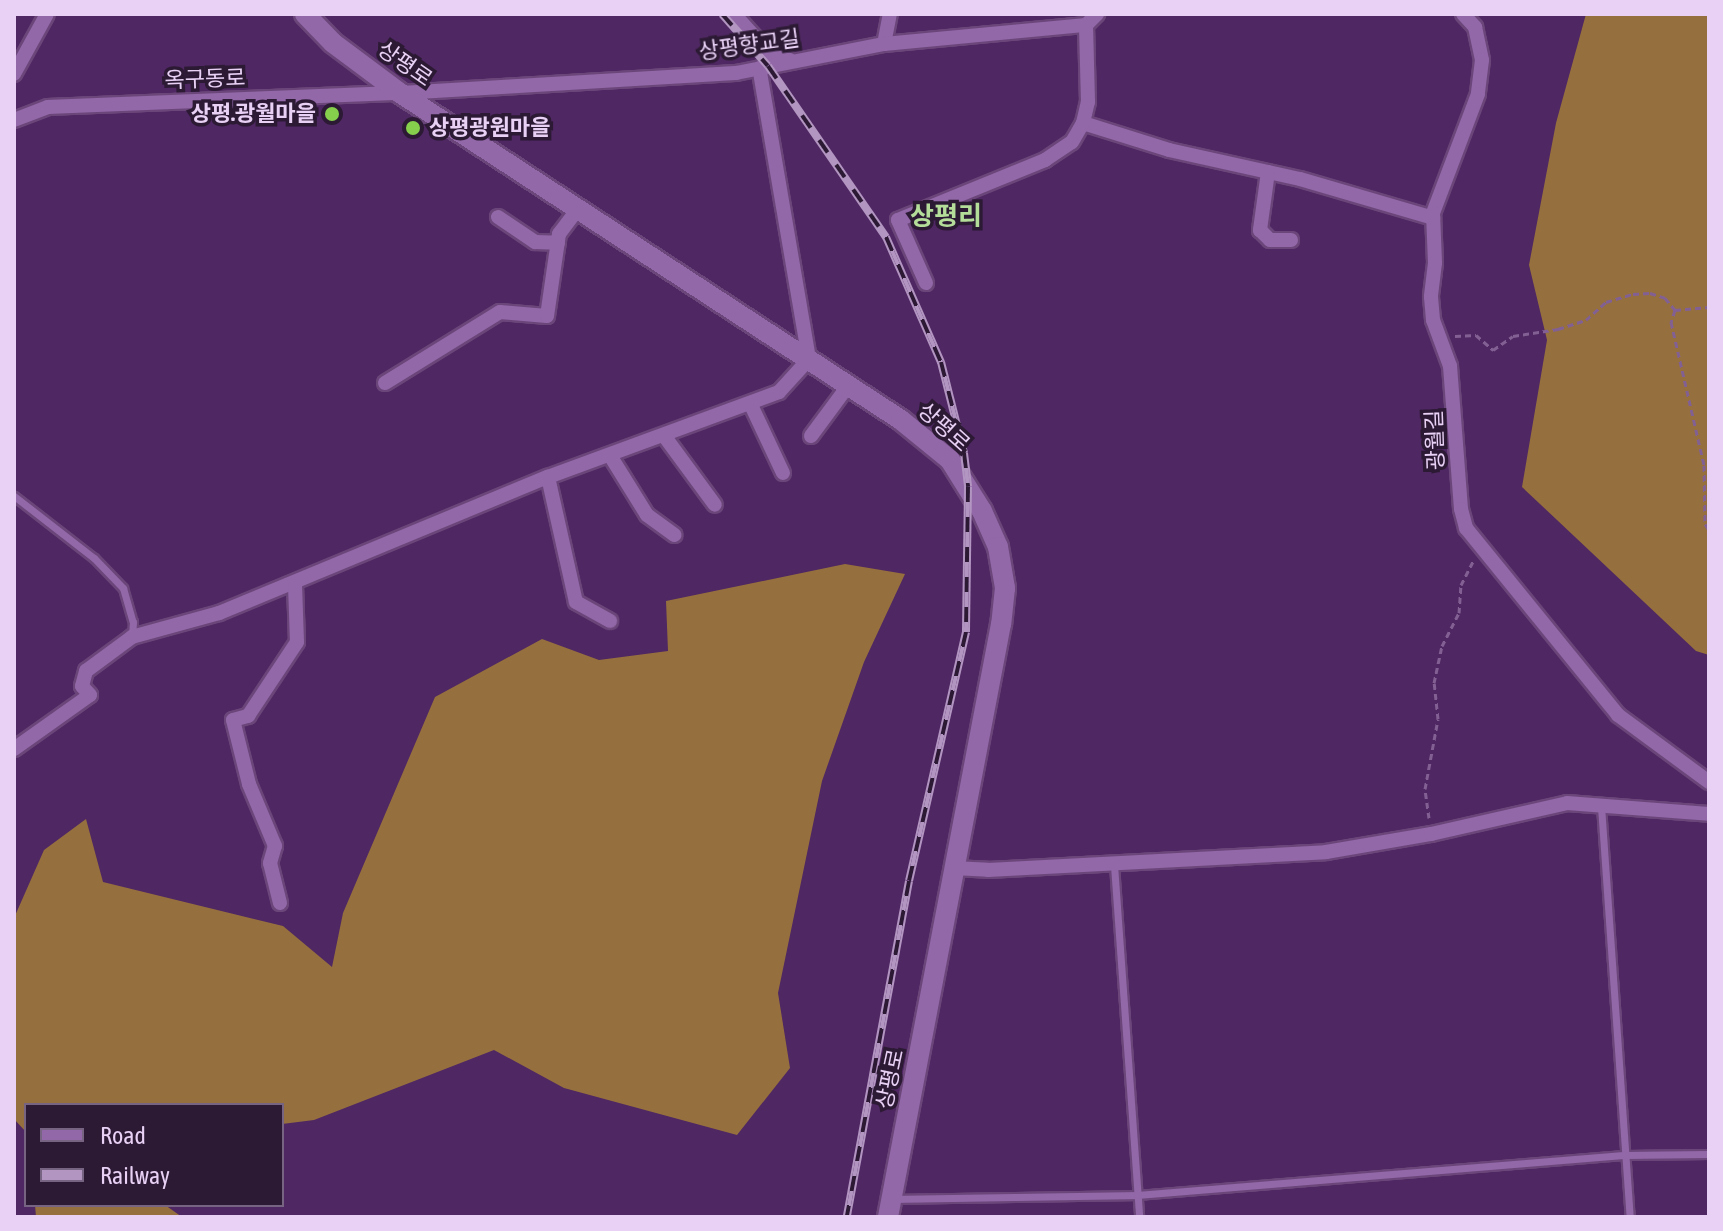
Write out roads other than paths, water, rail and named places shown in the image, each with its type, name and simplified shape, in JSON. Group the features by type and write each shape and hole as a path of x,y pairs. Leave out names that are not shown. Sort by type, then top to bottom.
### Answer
{"main road":[{"name":"상평로","path":"305,14 333,43 400,93 901,420 950,460 982,511 998,547 1005,588 1001,624 889,1208"}],"street":[{"path":"14,74 47,14"},
{"path":"734,14 773,57 798,61"},
{"path":"884,44 890,14"},
{"path":"926,283 898,220 1045,160 1072,142 1083,123 1088,91 1086,25 1097,14"},
{"name":"광월길","path":"1463,14 1475,27 1482,60 1478,94 1433,218 1435,263 1431,297 1440,339 1450,366 1461,509 1466,528 1618,715 1709,782"},
{"name":"상평향교길","path":"400,93 736,73 884,44 1086,25"},
{"path":"14,749 90,695 82,686 86,671 132,637 219,613 548,477 611,457 779,392 809,359 759,68"},
{"name":"옥구동로","path":"14,120 48,107 400,93"},
{"path":"1083,123 1169,150 1268,172 1433,218"},
{"path":"1268,172 1260,230 1270,240 1291,240"},
{"path":"385,383 500,312 547,316 559,234 579,207"},
{"path":"498,217 535,242 558,243"},
{"path":"811,436 848,386"},
{"path":"751,405 783,473"},
{"path":"665,437 715,505"},
{"path":"611,457 647,515 675,535"},
{"path":"548,477 576,602 610,621"},
{"path":"280,903 270,863 275,846 249,784 233,720 248,716 297,642 295,584"},
{"path":"953,868 988,870 1114,865 1326,852 1431,834 1567,803 1709,814"}],"lane":[{"path":"14,496 94,558 123,588 133,622 132,637"},
{"path":"1601,806 1630,1217"},
{"path":"1114,865 1139,1217"},
{"path":"889,1208 1137,1195 1626,1155 1709,1154"}],"railway":[{"path":"722,14 768,66 886,237 941,362 964,453 968,487 966,632 909,881 847,1217"}],"place":[{"name":"상평.광월마을","path":"332,114"},
{"name":"상평광원마을","path":"413,128"}],"district":[{"name":"상평리","path":"946,217"}]}
